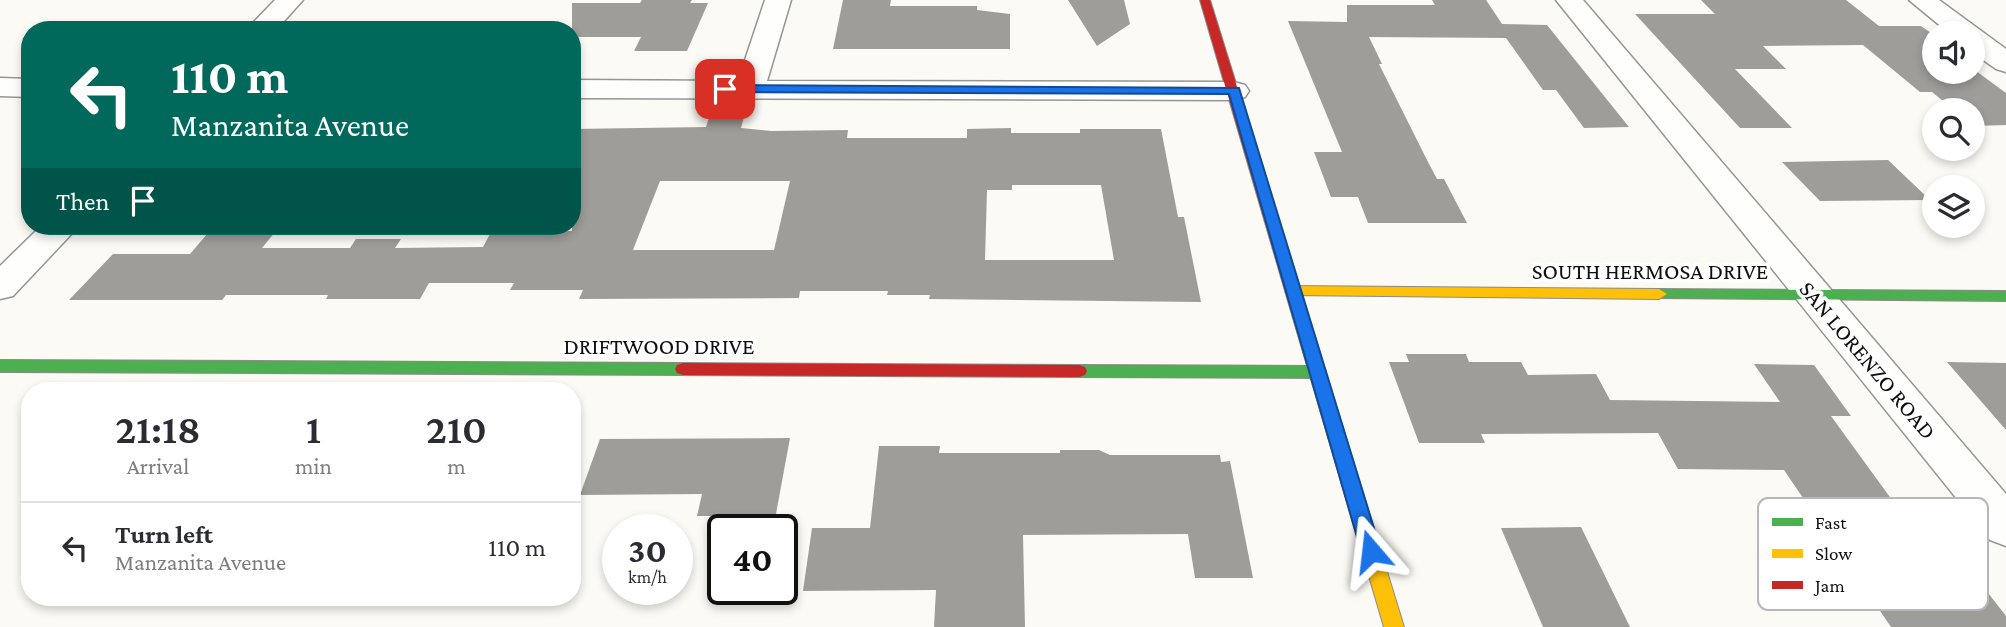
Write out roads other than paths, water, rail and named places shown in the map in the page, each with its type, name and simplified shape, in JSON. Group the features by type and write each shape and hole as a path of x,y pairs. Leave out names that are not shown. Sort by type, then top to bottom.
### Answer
{"street":[{"path":"269,21 290,0"},
{"path":"750,89 778,0"},
{"path":"1205,0 1394,627"},
{"name":"SAN LORENZO ROAD","path":"1569,0 1982,498"},
{"path":"1922,0 1950,21"},
{"path":"1985,48 2006,63"},
{"path":"0,87 21,88"},
{"path":"581,89 1234,91"},
{"path":"0,287 52,235"},
{"name":"SOUTH HERMOSA DRIVE","path":"1293,291 2006,296"},
{"name":"DRIFTWOOD DRIVE","path":"0,366 1318,372"},
{"name":"SAN LORENZO ROAD","path":"1988,505 2006,527"}]}
